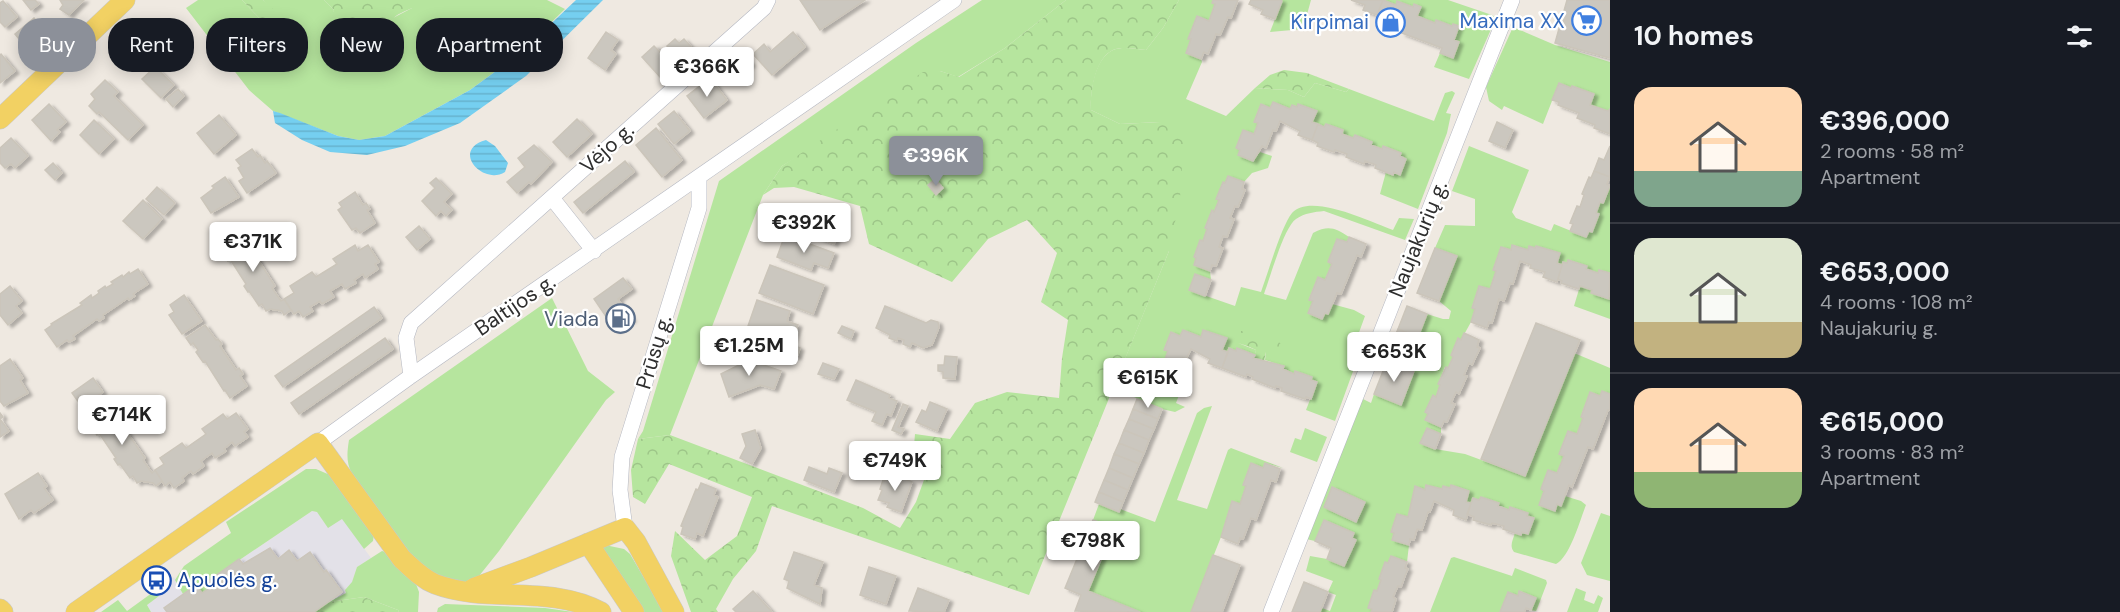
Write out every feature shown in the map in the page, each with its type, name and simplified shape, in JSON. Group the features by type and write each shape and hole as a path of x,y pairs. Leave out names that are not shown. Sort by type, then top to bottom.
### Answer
{"main road":[{"path":"0,119 125,0"},
{"path":"318,443 402,559 417,573 433,583 465,591 551,597 588,605 601,612"},
{"name":"Baltijos g.","path":"76,612 318,443"},
{"path":"465,591 625,528"},
{"name":"Prūsų g.","path":"625,528 636,542 674,612"},
{"path":"588,543 634,612"}],"street":[{"name":"Vėjo g.","path":"411,376 406,338 411,323 764,8 768,0"},
{"name":"Baltijos g.","path":"318,443 411,376 954,0"},
{"name":"Naujakurių g.","path":"1270,612 1512,0"},
{"name":"Prūsų g.","path":"625,528 620,490 622,457 699,208 699,178"},
{"path":"552,198 594,251"}],"shaded area":[{"path":"312,511 342,518 371,558 357,567 352,583 345,590 346,593 314,612 151,612 147,605 159,596 156,590 174,577 183,594 196,585 202,593 207,582"}],"green space":[{"path":"198,0 242,0 259,18 206,18 206,34 186,8"},
{"path":"242,0 263,0 276,12 268,18 259,18"},
{"path":"263,0 324,0 334,10 332,18 320,18 320,72 404,72 404,18 393,18 412,8 412,0 547,0 565,9 556,18 416,18 416,72 495,72 470,90 385,136 359,140 338,136 273,111 249,90 235,72 308,72 308,18 264,18 268,6"},
{"path":"324,0 412,0 412,8 394,18 330,18 334,10"},
{"path":"982,0 1066,0 1005,48 958,77 940,71 782,166 763,195 670,435 638,439 643,431 719,181 916,43"},
{"path":"1066,0 1179,0 1163,28 1146,50 1117,49 1107,54 1102,60 1091,95 1091,110 1120,124 1160,122 1184,135 1180,198 1169,251 1029,595 772,506 756,551 733,579 716,609 718,612 691,612 671,556 675,531 705,560 737,536 752,497 669,464 645,504 633,497 631,470 638,439 670,435 863,508 900,528 916,502 929,466 913,457 915,434 950,439 975,403 1007,392 1059,398 1068,320 1041,302 1057,253 1027,220 988,239 952,282 869,244 860,206 794,187 774,188 763,195 782,166 923,72 940,71 959,77 1005,48"},
{"path":"1179,0 1213,0 1215,4 1209,21 1197,16 1189,39 1191,39 1186,53 1201,59 1202,62 1186,99 1226,116 1255,88 1288,90 1304,97 1315,83 1346,92 1349,89 1434,121 1445,93 1452,91 1455,93 1446,113 1451,114 1447,133 1418,209 1380,194 1386,172 1392,175 1394,172 1400,174 1406,159 1400,156 1401,153 1384,146 1382,149 1371,145 1372,142 1355,135 1353,138 1342,134 1343,130 1326,124 1324,127 1312,122 1316,111 1292,105 1290,109 1273,102 1270,108 1261,104 1254,121 1258,123 1254,134 1243,130 1236,148 1240,150 1238,155 1253,161 1260,152 1272,156 1268,168 1252,173 1244,182 1228,176 1216,199 1219,200 1205,228 1207,229 1203,241 1200,240 1194,257 1196,258 1194,265 1210,271 1211,280 1195,274 1189,290 1235,306 1241,287 1261,292 1288,220 1292,213 1301,207 1326,207 1393,230 1399,218 1414,219 1405,240 1324,211 1313,212 1296,219 1282,242 1264,294 1286,300 1313,233 1323,229 1332,229 1349,237 1347,242 1337,239 1328,262 1332,264 1325,280 1318,277 1309,299 1313,301 1308,313 1322,319 1325,313 1328,314 1332,304 1354,310 1365,316 1353,349 1360,352 1335,421 1306,410 1317,382 1311,380 1312,377 1295,371 1294,374 1283,369 1283,366 1265,360 1266,352 1238,343 1256,350 1255,355 1237,348 1236,351 1222,350 1227,338 1203,331 1201,337 1183,330 1180,336 1171,332 1164,349 1168,351 1164,362 1153,358 1146,376 1150,378 1148,383 1179,395 1176,403 1185,407 1175,412 1162,409 1113,388 1169,251 1160,122 1120,124 1091,110 1091,94 1097,68 1107,54 1113,50 1125,48 1146,50 1163,28"},
{"path":"1280,0 1311,0 1303,29 1270,32 1282,1"},
{"path":"1384,0 1448,0 1496,18 1469,79 1434,67 1440,53 1452,58 1453,24 1452,26 1436,20 1435,23 1417,16 1421,7 1415,4 1413,7 1397,1 1396,5"},
{"path":"1513,27 1555,45 1610,62 1610,109 1608,111 1590,105 1594,94 1559,83 1543,124 1504,106 1502,110 1489,101 1486,87"},
{"path":"1284,70 1307,73 1349,89 1346,92 1315,83 1304,97 1288,90 1255,88 1270,75"},
{"path":"1469,146 1529,170 1512,212 1516,218 1551,231 1554,224 1586,237 1589,231 1592,231 1599,214 1596,213 1600,202 1604,203 1610,186 1610,273 1599,270 1598,273 1586,269 1587,266 1569,260 1567,263 1563,262 1562,265 1557,263 1560,253 1536,246 1535,248 1529,246 1528,250 1513,245 1511,250 1501,247 1493,270 1496,271 1490,289 1479,286 1472,307 1475,309 1471,322 1461,340 1458,339 1451,355 1453,357 1448,368 1445,367 1438,384 1440,385 1436,397 1433,396 1425,412 1428,414 1425,420 1441,427 1441,434 1427,428 1420,443 1435,449 1465,454 1525,476 1574,353 1610,368 1610,394 1602,391 1600,396 1590,392 1577,434 1568,431 1560,454 1564,456 1557,473 1548,470 1541,489 1544,491 1539,505 1554,511 1557,504 1561,506 1565,496 1586,505 1566,554 1556,564 1514,552 1512,543 1515,533 1528,534 1533,518 1527,516 1528,513 1510,507 1509,510 1481,497 1479,500 1473,499 1471,503 1466,502 1469,491 1451,485 1450,488 1443,486 1442,489 1426,485 1425,490 1415,487 1408,517 1397,514 1391,531 1394,533 1392,539 1409,545 1407,562 1391,556 1388,563 1385,562 1377,591 1374,590 1368,607 1372,609 1371,612 1320,612 1322,608 1330,611 1336,595 1328,592 1333,581 1306,571 1310,556 1327,559 1344,566 1355,540 1352,538 1353,533 1324,520 1315,541 1306,539 1361,398 1371,403 1374,394 1401,404 1418,362 1409,359 1427,314 1449,319 1451,311 1439,301 1457,256 1435,248 1445,225 1475,226 1475,199 1452,191"},
{"path":"1580,286 1608,299 1610,296 1610,319 1574,306"},
{"path":"552,298 588,371 615,392 606,400 499,551 475,581 467,583 432,574 404,548 352,474 348,457 349,440"},
{"path":"1241,331 1270,337 1285,347 1286,355 1282,357 1266,352 1264,362 1254,358 1256,350 1235,340 1234,334"},
{"path":"1212,406 1177,500 1207,509 1228,450 1231,448 1283,468 1265,463 1263,468 1251,464 1243,484 1246,486 1240,504 1232,501 1221,537 1191,612 1140,612 1088,591 1113,528 1093,520 1099,504 1155,522 1197,413"},
{"path":"1305,428 1327,437 1317,462 1290,452 1295,438 1301,440"},
{"path":"306,469 316,469 330,475 374,534 373,541 364,549 342,519 328,528 317,512 312,511 207,582 211,587 202,593 196,585 183,594 175,580 184,566 231,533 226,522"},
{"path":"1601,513 1610,516 1610,581 1587,575 1581,563"},
{"path":"605,545 624,549 630,554 664,612 639,612 599,549"},
{"path":"382,551 416,584 419,592 418,612 399,612 364,597 329,602 346,593 345,590 352,582 357,567"},
{"path":"1454,557 1512,576 1515,568 1546,580 1547,583 1536,611 1531,610 1536,598 1520,591 1518,596 1508,592 1500,612 1430,612 1451,558"},
{"path":"1576,588 1586,592 1584,600 1594,604 1598,595 1603,598 1598,612 1567,612"},
{"path":"156,590 159,596 147,605 151,612 101,612 118,600 127,611"},
{"path":"364,597 399,612 314,612 329,602"},
{"path":"445,604 545,608 573,612 437,612 438,608"}],"water":[{"path":"576,0 603,0 563,39 563,18 557,18"},
{"path":"495,72 530,72 460,123 405,146 367,155 330,152 302,140 275,123 273,111 338,136 359,140 385,136 470,90"},
{"path":"486,140 495,146 508,163 505,172 496,175 488,174 480,171 474,165 470,158 471,151 476,145"}],"building":[{"path":"23,0 35,0 39,4 31,10"},
{"path":"60,0 84,0 69,15 60,9 63,5"},
{"path":"800,0 865,0 820,30"},
{"path":"1213,0 1238,0 1231,18 1228,17 1220,35 1216,34 1208,54 1204,52 1201,59 1186,53 1191,39 1188,39 1197,16 1209,21 1215,4 1212,3"},
{"path":"1251,0 1282,1 1275,19 1261,14 1263,10 1249,4"},
{"path":"1351,0 1383,0 1377,15 1363,10 1365,5"},
{"path":"1383,0 1396,5 1397,1 1413,7 1414,4 1421,7 1417,16 1435,23 1436,20 1459,26 1454,40 1459,42 1453,58 1440,53 1442,48 1402,33 1404,29 1383,21 1384,18 1377,15"},
{"name":"Maxima XX","path":"1567,0 1610,0 1610,58 1555,43"},
{"path":"3,1 17,17 5,27 0,22 0,3"},
{"path":"606,32 618,40 611,50 616,54 605,70 588,58"},
{"path":"793,32 805,47 772,75 753,54 764,44 770,52"},
{"path":"675,39 679,43 684,39 693,49 681,60 667,46"},
{"path":"654,46 673,65 660,77 642,57"},
{"path":"739,49 751,64 732,79 720,64"},
{"path":"0,55 15,71 0,83"},
{"path":"150,72 160,72 174,85 161,98 142,79"},
{"path":"710,78 727,100 704,118 687,96"},
{"path":"105,80 118,92 114,96 143,125 128,140 99,112 97,114 89,106 95,99 91,94"},
{"path":"1559,83 1594,94 1590,105 1608,111 1610,109 1610,134 1594,128 1595,125 1577,118 1579,113 1558,105 1559,102 1552,100"},
{"path":"178,89 184,96 173,107 166,99"},
{"path":"1273,102 1290,109 1292,105 1297,107 1298,104 1317,111 1312,122 1318,124 1312,140 1298,135 1300,131 1280,121 1276,131 1273,130 1266,148 1262,146 1253,161 1238,155 1240,150 1236,148 1243,130 1254,134 1258,123 1254,122 1261,104 1270,108"},
{"path":"49,104 66,122 57,130 60,132 51,141 32,120"},
{"path":"674,111 690,131 674,144 658,124"},
{"path":"219,115 236,135 214,154 197,133"},
{"path":"577,119 592,134 567,157 553,142"},
{"path":"94,120 114,139 99,154 80,135"},
{"path":"1497,122 1513,130 1505,148 1489,141"},
{"path":"1318,124 1324,127 1326,124 1343,130 1342,134 1353,138 1355,135 1372,142 1371,145 1382,149 1383,146 1401,153 1400,156 1406,159 1400,175 1394,172 1393,175 1375,168 1376,165 1365,161 1364,164 1346,157 1347,154 1317,146 1318,143 1312,140"},
{"path":"656,128 682,160 662,177 636,145"},
{"path":"11,138 28,156 15,168 11,164 5,168 0,163 0,148"},
{"path":"534,145 552,162 531,184 529,182 517,193 507,182 525,167 518,158"},
{"path":"1610,146 1610,177 1594,171 1599,158 1604,160"},
{"path":"252,149 265,163 267,161 276,173 247,193 239,181 244,178 238,168 241,166 236,160"},
{"path":"625,161 634,172 583,213 574,202"},
{"path":"53,163 62,173 55,180 45,170"},
{"path":"1594,171 1610,177 1607,184 1610,186 1603,203 1600,202 1596,213 1599,214 1592,232 1589,231 1586,237 1570,231 1573,224 1570,223 1577,206 1580,207 1584,195 1582,194"},
{"path":"1228,176 1244,182 1242,189 1245,190 1238,207 1235,206 1230,218 1234,219 1227,237 1223,236 1219,247 1223,248 1216,266 1212,265 1210,271 1194,265 1196,258 1194,257 1200,240 1203,241 1212,210 1214,212 1219,200 1216,199 1223,182 1225,183"},
{"path":"225,177 239,197 211,213 201,198"},
{"path":"436,178 452,194 444,202 452,210 446,216 441,211 436,216 422,201 435,188 430,183"},
{"path":"935,179 943,188 936,195 928,185"},
{"path":"157,187 175,203 164,215 146,199"},
{"path":"355,192 363,205 366,203 370,209 367,210 375,223 360,233 356,228 352,230 338,210 342,207 339,203"},
{"path":"143,200 162,219 143,239 123,221"},
{"path":"803,205 843,221 834,244 793,227"},
{"path":"419,226 430,239 417,250 406,237"},
{"path":"239,230 275,286 272,288 281,301 284,299 291,310 284,315 282,311 270,309 266,311 262,304 259,306 244,286 246,284 230,259 228,261 224,255 226,254 220,243"},
{"path":"785,235 834,253 828,268 814,263 811,270 777,257"},
{"path":"1349,237 1366,244 1361,257 1357,255 1341,294 1337,293 1328,314 1325,313 1322,319 1308,313 1313,301 1309,300 1318,277 1325,280 1332,264 1328,262 1337,239 1347,242"},
{"path":"355,245 358,251 368,245 379,262 375,264 378,269 365,278 363,274 354,280 356,283 345,289 342,284 330,291 334,297 322,304 320,301 310,307 313,311 303,317 299,311 294,314 284,299 294,293 290,286 312,272 316,277 337,264 333,259"},
{"path":"1512,245 1528,250 1529,246 1535,248 1536,246 1560,253 1557,263 1562,265 1557,282 1543,277 1545,272 1530,268 1531,265 1520,261 1513,284 1510,283 1504,301 1499,299 1492,323 1489,322 1487,328 1471,322 1475,309 1472,308 1479,286 1490,289 1496,271 1493,270 1501,247 1511,250"},
{"path":"1435,248 1457,256 1439,301 1417,293"},
{"path":"1568,260 1587,266 1586,269 1598,273 1599,270 1610,273 1609,299 1591,293 1592,290 1580,286 1579,289 1561,283 1562,281 1558,279 1562,265"},
{"path":"770,265 824,285 813,314 759,293"},
{"path":"138,269 148,284 133,294 135,296 129,300 128,298 103,315 104,318 99,321 97,319 73,336 75,339 69,342 67,340 57,347 45,330 51,324 82,305 80,303 91,295 92,298 105,286 106,288 113,284 111,282 122,275 123,277"},
{"path":"1195,274 1211,280 1205,296 1189,290"},
{"path":"623,278 632,289 618,299 623,307 607,318 594,299"},
{"path":"10,286 22,301 16,306 22,313 8,325 0,315 0,294"},
{"path":"184,295 202,321 182,334 169,315 174,312 170,305"},
{"path":"757,300 790,311 787,321 798,325 792,341 748,326"},
{"path":"885,306 926,323 931,320 938,322 939,327 932,345 923,348 912,343 910,347 903,344 904,340 898,338 897,341 889,338 890,335 876,328"},
{"path":"1407,306 1427,314 1418,337 1398,329"},
{"path":"374,307 382,318 283,387 275,376"},
{"name":"Viada","path":"623,307 632,319 616,330 607,318"},
{"path":"1536,323 1580,340 1525,476 1481,459"},
{"path":"205,325 216,340 218,339 222,344 220,346 236,370 239,368 243,374 240,376 247,386 230,398 205,361 203,362 196,352 198,350 193,343 191,345 186,338"},
{"path":"842,326 854,331 851,339 838,333"},
{"path":"1398,329 1418,337 1409,359 1389,351"},
{"path":"1183,330 1201,337 1203,330 1227,338 1222,350 1228,352 1222,368 1208,363 1210,359 1191,349 1186,359 1183,358 1176,376 1172,374 1166,390 1148,383 1150,378 1146,377 1153,358 1164,362 1168,351 1164,350 1171,332 1180,336"},
{"path":"1464,333 1479,340 1477,347 1480,348 1472,365 1469,363 1464,375 1467,376 1459,394 1456,392 1451,403 1455,404 1447,422 1444,421 1441,427 1425,420 1428,414 1425,412 1433,395 1436,397 1440,385 1438,384 1453,357 1451,355 1458,338 1461,340"},
{"path":"385,338 393,349 299,414 291,403"},
{"path":"786,342 800,348 797,357 783,352"},
{"path":"1229,348 1236,351 1237,348 1255,355 1253,358 1284,366 1283,369 1294,374 1295,371 1312,377 1311,380 1317,382 1311,399 1281,391 1282,388 1276,386 1275,388 1252,379 1253,377 1247,374 1246,377 1222,368"},
{"path":"945,356 957,357 955,379 943,378 943,372 938,371 938,365 944,365"},
{"path":"10,359 23,378 20,380 28,393 4,406 0,401 0,366"},
{"path":"749,360 781,371 774,389 760,385 729,397 721,374"},
{"path":"1387,361 1414,371 1401,405 1374,394"},
{"path":"823,363 839,369 834,379 818,374"},
{"path":"93,378 103,392 82,407 72,393"},
{"path":"856,380 890,395 889,398 897,401 891,416 887,414 882,425 872,421 876,412 847,400"},
{"path":"1602,391 1610,394 1610,410 1608,410 1593,449 1588,447 1572,487 1569,485 1561,506 1557,504 1555,511 1539,505 1544,491 1541,489 1548,470 1557,473 1564,456 1559,454 1568,431 1577,434 1590,392 1600,396"},
{"path":"1137,399 1162,409 1158,419 1133,409"},
{"path":"930,402 947,409 937,431 916,422 922,410 926,412"},
{"path":"107,404 145,458 143,460 152,473 155,470 162,481 156,486 153,483 141,481 137,483 133,476 130,478 120,464 118,465 114,459 116,458 99,433 97,435 93,429 95,428 88,417"},
{"path":"903,404 908,406 898,427 904,429 901,434 892,430"},
{"path":"1133,409 1158,419 1154,429 1129,419"},
{"path":"236,413 248,429 244,432 248,437 235,446 232,442 224,449 226,451 215,458 212,453 201,461 204,466 193,474 191,471 182,478 184,481 174,488 170,482 165,486 155,470 164,464 160,458 182,443 186,448 206,434 202,429 223,414 227,419"},
{"path":"0,419 9,431 0,437"},
{"path":"1129,419 1154,429 1149,440 1124,430"},
{"path":"1427,428 1441,434 1435,449 1420,443"},
{"path":"755,430 761,448 752,464 740,458 746,446 742,434"},
{"path":"1124,430 1149,440 1144,453 1119,443"},
{"path":"1119,443 1144,453 1139,464 1114,454"},
{"path":"1114,454 1139,464 1133,478 1109,468"},
{"path":"1251,463 1263,468 1265,463 1280,469 1276,482 1271,480 1256,520 1251,518 1243,539 1240,538 1238,544 1221,537 1232,501 1240,504 1246,486 1243,485"},
{"path":"809,467 827,474 829,468 842,473 834,492 804,480"},
{"path":"1109,468 1133,478 1128,490 1104,480"},
{"path":"38,473 47,486 44,488 53,500 34,513 31,510 19,519 5,494"},
{"path":"889,473 912,482 901,512 887,507 889,503 878,500 883,480 885,481"},
{"path":"1104,480 1128,490 1123,502 1099,492"},
{"path":"701,483 716,489 714,495 718,497 703,536 697,533 695,539 681,534 683,527 681,526 696,489 698,490"},
{"path":"1426,485 1442,489 1443,486 1450,488 1451,485 1469,491 1466,502 1471,503 1466,520 1453,515 1454,510 1434,501 1422,530 1417,529 1414,540 1410,539 1409,545 1392,540 1394,533 1391,532 1397,514 1408,517 1415,486 1425,490"},
{"path":"1332,487 1365,502 1356,522 1324,507"},
{"path":"1099,492 1123,502 1119,512 1095,502"},
{"path":"1481,497 1499,503 1498,506 1509,510 1510,507 1528,513 1527,516 1534,518 1528,534 1522,532 1521,535 1503,529 1504,526 1473,520 1474,517 1467,514 1473,498 1479,500"},
{"path":"1093,520 1114,528 1088,591 1140,612 1075,611 1081,595 1065,588"},
{"path":"1324,520 1354,533 1352,538 1356,540 1344,566 1327,559 1331,548 1315,541"},
{"path":"270,548 278,559 289,550 297,561 310,552 342,592 314,612 167,612 164,608 196,585 202,593 211,587 207,582 239,559 243,564"},
{"path":"794,552 823,562 814,585 822,588 820,604 787,588 789,581 784,579"},
{"path":"1213,555 1240,565 1222,612 1191,612"},
{"path":"1391,556 1407,562 1405,568 1408,569 1401,587 1398,586 1393,597 1396,599 1392,612 1371,612 1372,609 1368,608 1374,590 1377,591 1385,562 1388,563"},
{"path":"869,567 896,576 886,604 860,595"},
{"path":"1304,582 1328,592 1320,612 1292,612"},
{"path":"918,588 949,600 944,612 909,611"},
{"path":"753,591 772,612 736,612 733,609"},
{"path":"1519,591 1536,598 1531,610 1526,608 1524,612 1500,612 1508,592 1518,596"}],"place":[{"name":"Maxima XX","path":"1586,21"},
{"name":"Kirpimai","path":"1390,22"},
{"name":"Viada","path":"620,319"},
{"name":"Apuolės g.","path":"156,580"}]}
